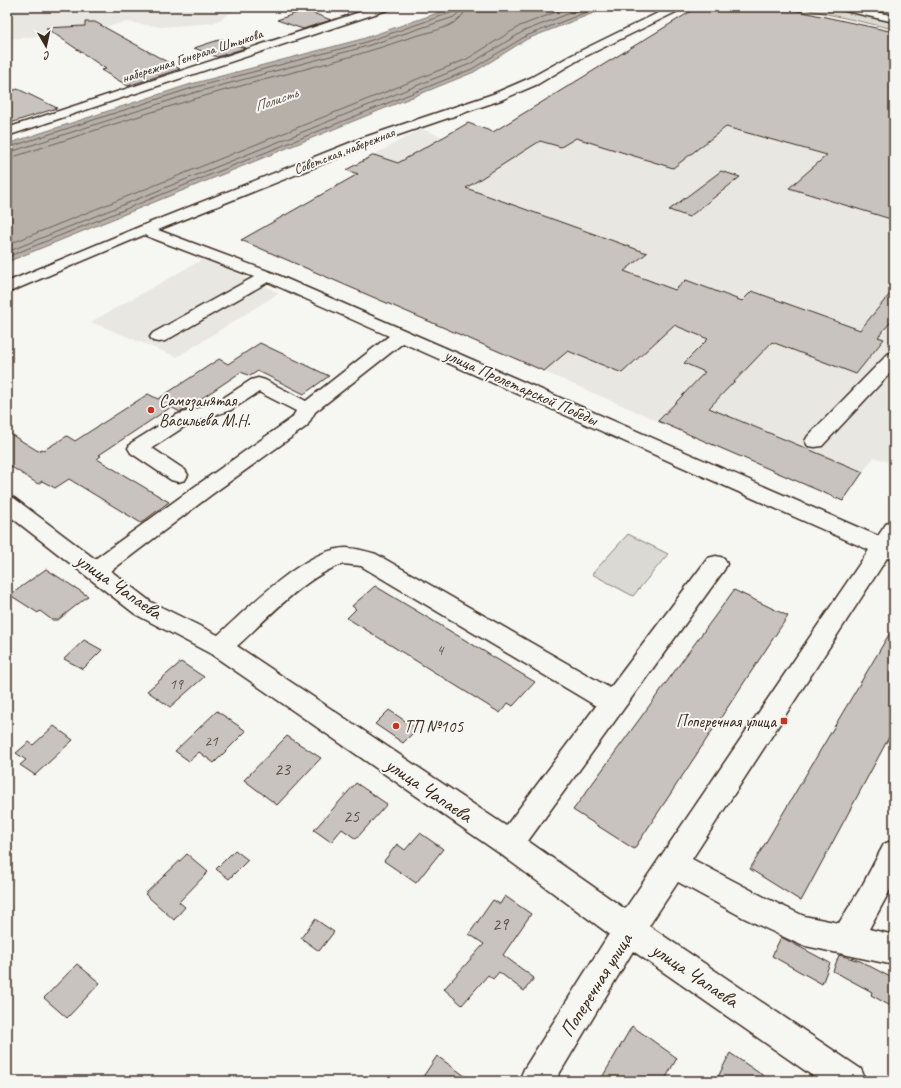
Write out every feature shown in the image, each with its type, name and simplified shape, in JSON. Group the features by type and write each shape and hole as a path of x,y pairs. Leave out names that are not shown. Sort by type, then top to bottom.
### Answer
{"street":[{"name":"набережная Генерала Штыкова","path":"7,132 386,7"},
{"name":"Советская набережная","path":"7,288 144,230 367,141 497,98 534,81 576,57 678,7"},
{"path":"841,7 894,19"},
{"name":"улица Пролетарской Победы","path":"144,230 267,276 890,543"},
{"path":"159,338 267,276"},
{"path":"96,571 204,490 300,422 307,409 402,335"},
{"path":"814,441 894,358"},
{"path":"178,475 138,448 183,419 224,406 258,384 307,409"},
{"name":"улица Чапаева","path":"7,503 143,608 220,647 509,844 629,930 849,1081"},
{"name":"Поперечная улица","path":"536,1081 629,930 890,543"},
{"path":"220,647 294,581 323,563 344,556 368,560 613,703"},
{"path":"509,844 716,564"},
{"path":"846,940 873,894 894,853"},
{"path":"673,864 755,908 801,930 894,950"}],"shaded area":[{"path":"14,7 239,7 213,23 161,27 128,22 74,33 7,39 7,26"},
{"path":"698,7 780,7 894,32 894,453 888,462 874,457 863,472 681,397 658,421 241,240 357,175 346,170 421,129 444,137 468,123 493,132"},
{"path":"796,7 826,7 894,22 894,29"},
{"path":"205,258 279,293 177,357 91,322"},
{"path":"628,534 668,554 633,596 592,574"}],"water":[{"name":"Полисть","path":"455,7 609,7 527,39 474,72 7,262 7,144 191,84 362,39"}],"building":[{"path":"698,7 780,7 894,32 894,220 789,188 827,155 726,127 673,168 576,138 561,147 540,141 466,188 647,253 624,271 675,290 686,280 742,301 752,291 860,330 894,289 894,318 878,337 884,339 856,374 772,342 709,408 863,472 843,501 658,421 705,372 684,363 708,339 674,325 622,373 568,351 544,371 241,240 358,174 346,170 374,155 398,163 468,123 493,132"},
{"path":"305,10 331,20 303,29 277,20"},
{"path":"85,22 95,22 180,69 128,86 101,70 106,69 46,28 85,26"},
{"path":"222,39 245,48 217,57 194,48"},
{"path":"18,89 57,108 7,124 7,92"},
{"path":"721,171 740,177 689,217 669,210"},
{"path":"260,343 329,376 304,394 258,371 250,376 241,372 183,411 180,412 171,407 99,455 101,456 97,459 169,502 141,523 69,479 55,488 42,481 38,484 7,464 7,432 38,451 42,449 44,450 67,436 75,441 148,394 158,399 219,359 228,364"},
{"path":"46,569 88,596 58,620 52,620 40,611 38,613 10,595"},
{"path":"375,586 535,682 513,706 508,703 500,713 347,618 356,609 352,606"},
{"path":"734,590 788,616 634,849 573,810"},
{"path":"894,626 894,728 801,901 750,869"},
{"path":"84,640 102,650 83,669 64,659"},
{"path":"181,662 204,677 170,707 147,691"},
{"name":"ТП №105","path":"389,710 417,729 403,743 375,724"},
{"path":"217,711 246,731 214,763 199,752 189,761 175,751"},
{"path":"54,726 73,740 35,775 20,765 26,760 16,753 29,742 33,745"},
{"path":"287,736 321,758 277,805 244,780"},
{"path":"356,783 387,804 356,839 342,829 331,842 314,830"},
{"path":"420,833 443,849 416,883 384,861 397,844 405,850"},
{"path":"235,850 248,860 229,879 216,869"},
{"path":"187,854 208,872 179,902 185,907 174,920 145,894"},
{"path":"505,896 531,914 503,955 534,978 524,991 499,972 493,979 488,975 462,1005 444,989 484,944 469,934 493,900 500,904"},
{"path":"315,919 334,932 319,951 301,938"},
{"path":"781,937 830,963 822,984 772,956"},
{"path":"839,955 860,961 894,979 894,1008 871,995 872,992 833,971"},
{"path":"77,964 100,983 67,1018 44,998"},
{"path":"632,1026 677,1058 664,1081 600,1081"},
{"path":"730,1053 771,1081 716,1081"},
{"path":"437,1056 472,1081 420,1081"}],"place":[{"name":"Самозанятая Васильева М.Н.","path":"151,410"},
{"name":"Поперечная улица","path":"784,721"},
{"name":"ТП №105","path":"396,726"}]}
